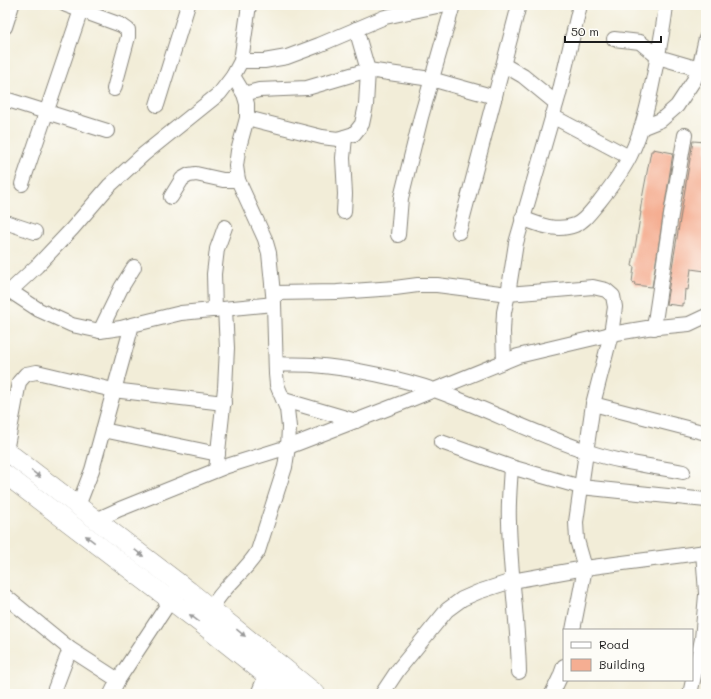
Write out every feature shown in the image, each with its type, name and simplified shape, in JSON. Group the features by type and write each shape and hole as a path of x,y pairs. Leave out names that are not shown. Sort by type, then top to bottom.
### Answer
{"street":[{"path":"5,27 12,5"},
{"path":"66,5 121,24 128,30 128,37 114,89"},
{"path":"157,105 188,5"},
{"path":"249,5 241,61 234,76 220,93 144,154 109,186 72,229 37,266 8,291 39,310 72,326 100,331 127,330 181,313 220,309 274,298 418,285 437,285 508,294 593,287 606,290 613,296 615,307 611,334 593,404 576,522 577,540 585,568 573,629"},
{"path":"241,61 264,61 287,57 385,17 412,8 442,5"},
{"path":"398,235 401,198 420,117 452,5"},
{"path":"459,232 519,5"},
{"path":"504,362 504,312 516,243 556,102 580,5"},
{"path":"522,218 540,225 559,229 576,224 588,216 609,190 629,157 641,128 650,96 658,57 666,5"},
{"path":"22,184 81,10"},
{"path":"247,118 322,137 338,139 354,134 362,124 366,105 368,70 356,29"},
{"path":"641,128 661,120 677,106 694,80 703,70 706,38"},
{"path":"614,39 640,42 658,57 703,70"},
{"path":"504,65 524,76 556,102"},
{"path":"244,94 259,90 307,88 368,70 431,79 495,97"},
{"path":"211,609 223,590 252,561 258,551 285,467 289,427 287,409 277,385 274,298 269,253 265,239 238,180 236,166 238,151 247,118 247,104 244,94 234,76"},
{"path":"5,99 107,131"},
{"path":"552,116 629,157"},
{"path":"654,328 685,135"},
{"path":"344,212 345,182 343,158 345,136"},
{"path":"171,197 182,179 190,174 223,180 238,180"},
{"path":"5,222 35,232"},
{"path":"216,470 224,403 227,348 214,274 217,250 225,227"},
{"path":"100,331 121,288 134,267"},
{"path":"96,520 126,506 216,470 288,447 518,356 611,334 689,324 706,316"},
{"path":"78,506 92,470 127,330"},
{"path":"276,364 312,365 353,370 400,380 435,390 548,437 586,451 621,460 683,472"},
{"path":"224,403 113,390 37,372 26,374 19,382 6,451 96,520 287,693"},
{"path":"284,400 356,421"},
{"path":"593,404 706,433"},
{"path":"103,430 218,454"},
{"path":"441,442 511,467 581,487 706,500"},
{"path":"511,467 509,521 512,581 518,641 518,672"},
{"path":"5,474 176,593 211,609 316,694"},
{"path":"382,694 398,670 447,610 462,599 512,581 585,568 704,552 706,594 693,678"},
{"path":"111,694 118,680 176,593"},
{"path":"5,596 70,649 118,680"},
{"path":"53,694 70,649"},
{"path":"552,694 563,669"},
{"path":"258,694 266,675"},
{"path":"690,694 692,681"}],"building":[{"path":"693,141 706,142 706,267 705,271 691,269 688,290 685,289 684,304 682,303 682,306 666,304"},
{"path":"653,149 673,153 652,287 634,285 635,283 632,282 634,267 632,266 642,199 651,151 653,151"}]}
